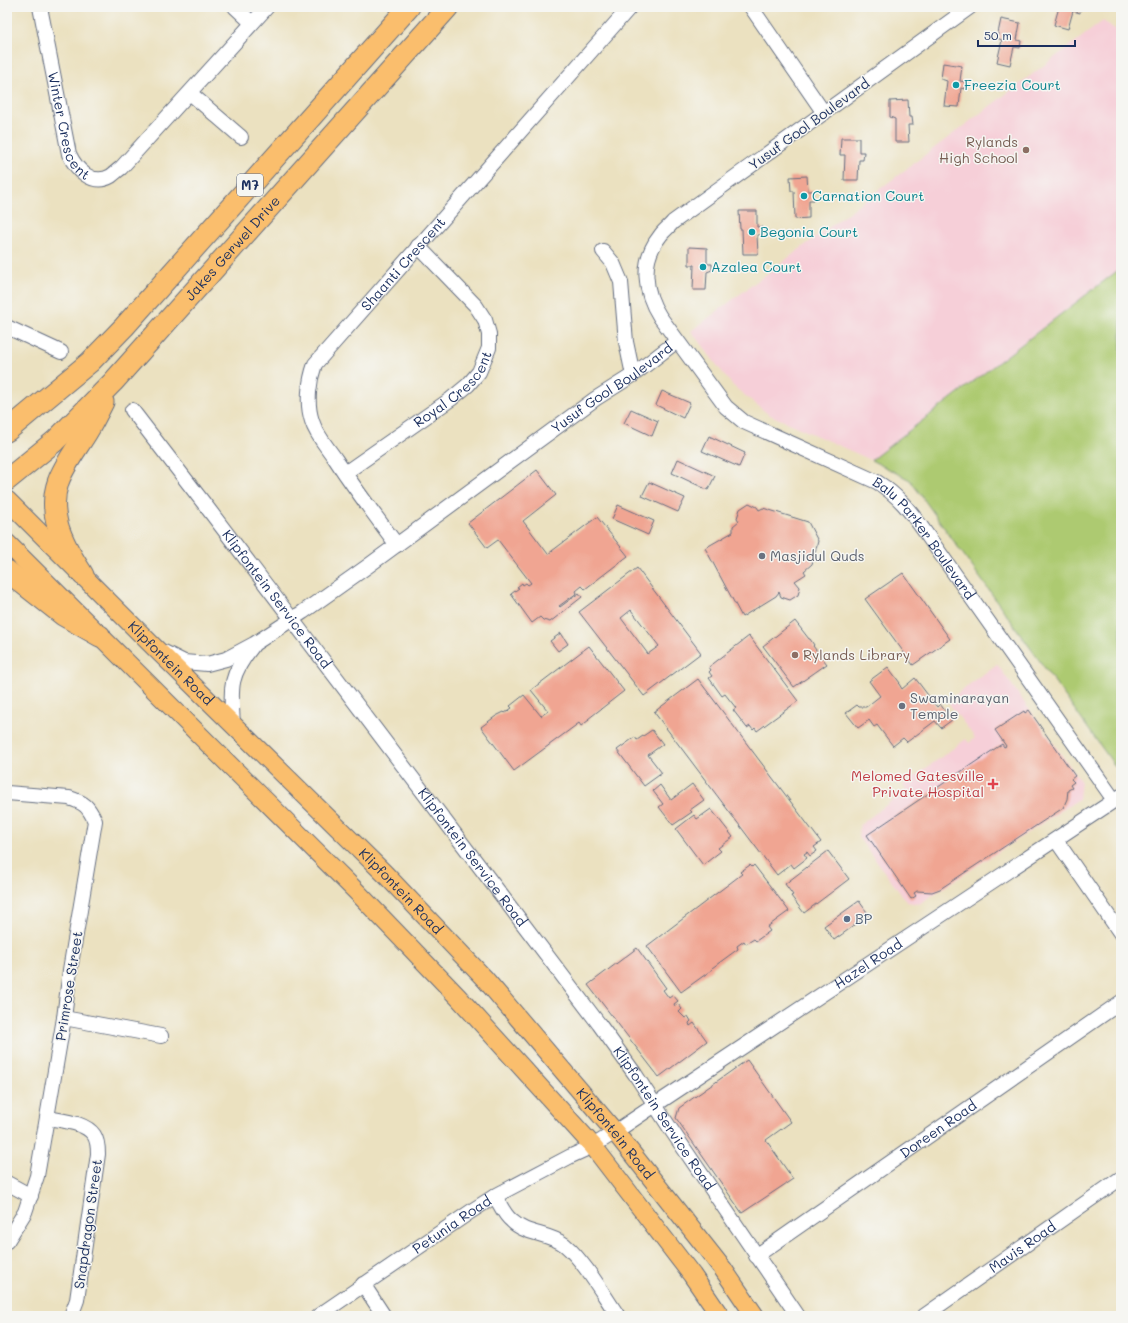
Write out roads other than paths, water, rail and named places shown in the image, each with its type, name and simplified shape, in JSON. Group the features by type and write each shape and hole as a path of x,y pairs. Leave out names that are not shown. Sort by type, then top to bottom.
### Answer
{"highway":[{"name":"Jakes Gerwel Drive","path":"7,431 90,362 124,327 409,7"},
{"name":"Jakes Gerwel Drive","path":"7,480 55,440 113,382 448,7"},
{"path":"83,576 69,553 57,524 55,513 56,490 58,479 64,466 88,431 113,382"},
{"path":"7,571 63,615 100,636"}],"main road":[{"name":"Klipfontein Road","path":"7,500 384,873 485,979 615,1132 723,1269 755,1316"},
{"name":"Klipfontein Road","path":"7,543 363,899 458,997 593,1146 692,1274 720,1316"}],"street":[{"name":"Winter Crescent","path":"40,7 69,154 73,163 80,171 89,177 99,178 110,176 121,168 267,7"},
{"path":"235,7 252,23"},
{"name":"Shaanti Crescent","path":"396,545 318,434 312,422 309,407 312,373 315,364 630,7"},
{"path":"751,7 824,114"},
{"name":"Yusuf Gool Boulevard","path":"151,644 184,662 207,664 226,659 254,644 292,620 595,399 633,375 677,341 652,305 647,283 646,273 648,261 652,247 660,235 673,222 970,7"},
{"path":"190,93 241,137"},
{"name":"Royal Crescent","path":"345,473 451,399 468,385 479,372 489,348 489,334 485,320 476,306 418,246"},
{"path":"603,251 613,263 621,282 626,342 633,375"},
{"path":"7,327 61,352"},
{"name":"Balu Parker Boulevard","path":"677,341 726,407 734,415 744,422 878,482 900,499 1118,798"},
{"name":"Klipfontein Service Road","path":"132,410 599,1024 635,1074 756,1256 798,1316"},
{"name":"Yusuf Gool Boulevard","path":"233,725 232,683 239,665 254,644"},
{"name":"Primrose Street","path":"7,793 69,798 85,805 90,810 95,821 70,970 48,1118 36,1176 25,1212 7,1241"},
{"name":"Hazel Road","path":"615,1132 1118,798"},
{"path":"1056,840 1121,934"},
{"name":"Doreen Road","path":"756,1256 1121,1002"},
{"path":"64,1018 161,1036"},
{"name":"Snapdragon Street","path":"48,1118 88,1128 97,1143 98,1154 77,1300 71,1316"},
{"name":"Petunia Road","path":"318,1316 363,1284 495,1196 593,1146 615,1132"},
{"name":"Mavis Road","path":"924,1316 1121,1178"},
{"path":"7,1183 31,1196"},
{"path":"495,1196 505,1214 512,1222 524,1229 546,1236 563,1244 576,1256 618,1316"},
{"path":"363,1284 384,1316"}],"place":[{"name":"Freezia Court","path":"956,85"},
{"name":"Rylands High School","path":"1026,150"},
{"name":"Carnation Court","path":"804,196"},
{"name":"Begonia Court","path":"752,232"},
{"name":"Azalea Court","path":"703,267"},
{"name":"Masjidul Quds","path":"762,556"},
{"name":"Rylands Library","path":"795,655"},
{"name":"Swaminarayan Temple","path":"902,706"},
{"name":"Melomed Gatesville Private Hospital","path":"993,784"},
{"name":"BP","path":"847,919"}]}
